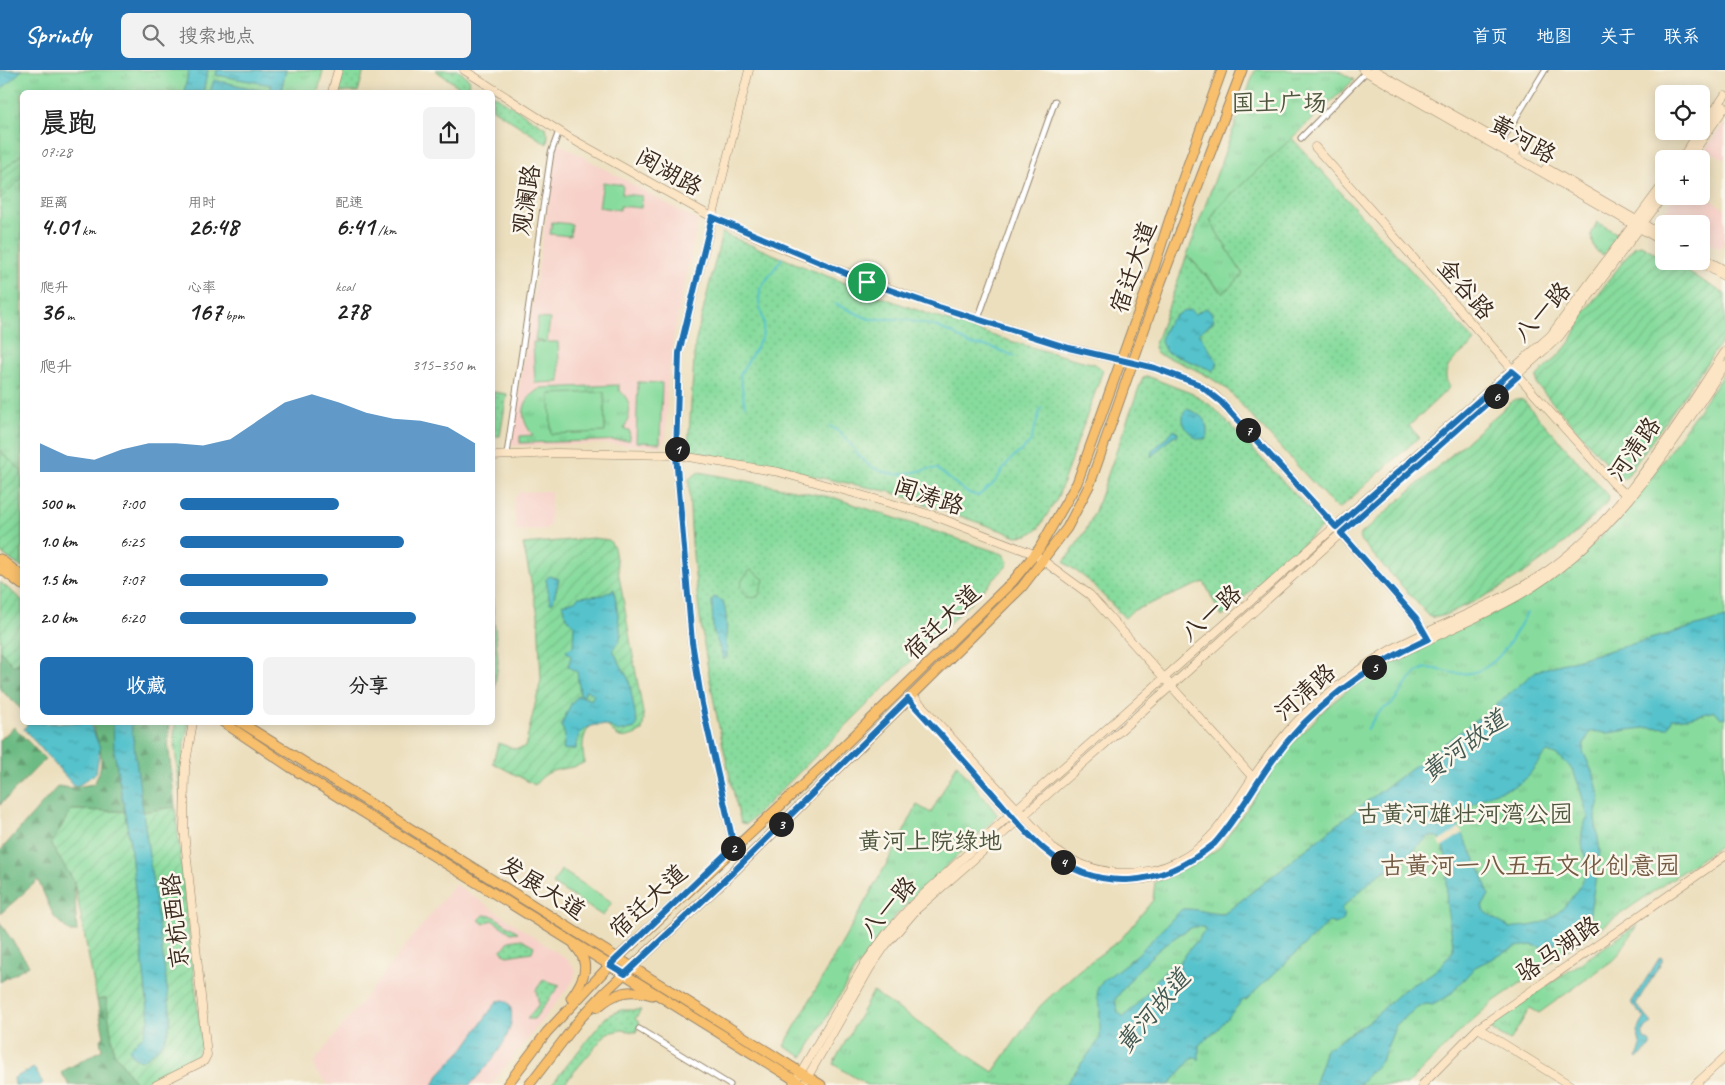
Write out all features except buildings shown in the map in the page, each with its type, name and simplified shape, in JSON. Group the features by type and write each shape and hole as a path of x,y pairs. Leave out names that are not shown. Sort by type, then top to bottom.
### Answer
{"main road":[{"name":"宿迁大道","path":"507,1085 569,1007 617,958 734,846 834,755 1006,588 1034,554 1058,520 1077,483 1122,361 1222,70"},
{"name":"宿迁大道","path":"529,1085 579,1020 1022,587 1044,561 1067,528 1090,484 1162,282 1242,70"},
{"path":"0,559 20,574"},
{"path":"0,568 20,583"},
{"name":"发展大道","path":"228,725 290,767 688,1013 800,1080 821,1085"},
{"name":"发展大道","path":"244,725 294,758 617,958 800,1080"},
{"path":"542,1039 580,986 586,965 576,947 543,922"},
{"path":"553,1054 593,1011 615,994 629,992 645,993 688,1013"},
{"path":"569,1007 580,1000 587,1000 589,1005 579,1020"}],"street":[{"path":"333,90 338,70"},
{"name":"阅湖路","path":"464,70 559,131 712,217 867,282 1069,348 1180,376 1198,384 1214,394 1336,527 1416,618 1426,636"},
{"path":"734,846 702,704 692,642 676,455 679,353 749,70"},
{"path":"1500,145 1545,70"},
{"path":"1301,138 1368,71"},
{"name":"黄河路","path":"1368,71 1655,232"},
{"path":"1710,117 1725,95"},
{"path":"978,319 1054,100"},
{"path":"1695,150 1725,107"},
{"name":"观澜路","path":"507,454 551,153 559,131"},
{"name":"金谷路","path":"1315,147 1515,374 1628,497"},
{"name":"八一路","path":"1639,224 1655,198"},
{"name":"八一路","path":"800,1080 870,968 886,945 917,909 1171,686 1515,374 1563,321 1655,205"},
{"name":"黄河路","path":"1639,224 1655,236"},
{"path":"1710,262 1725,270"},
{"path":"1710,268 1725,277"},
{"name":"河清路","path":"1628,497 1725,352"},
{"name":"河清路","path":"910,697 1013,812 1047,844 1070,860 1105,872 1142,873 1156,870 1180,860 1210,839 1255,780 1276,746 1297,722 1331,691 1377,658 1426,636 1501,598 1546,571 1594,531 1628,497 1725,365"},
{"name":"八一路","path":"800,1080 847,992 887,933 934,883 1336,527 1515,374"},
{"name":"闻涛路","path":"495,456 507,454 676,455 778,472 866,495 975,530 1034,554 1090,595 1255,780"},
{"name":"京杭西路","path":"156,1085 204,1061 207,1055 184,830 185,768 192,725"},
{"name":"骆马湖路","path":"1422,1085 1478,1028 1725,856"},
{"path":"1478,1028 1570,1085"},
{"path":"639,1030 730,1085"},
{"path":"1695,1085 1725,1056"}],"shaded area":[{"path":"1723,125 1725,126 1725,160 1706,148"},
{"path":"558,143 698,221 673,339 667,386 666,437 660,446 606,444 510,446"},
{"path":"1710,200 1725,209 1725,241 1720,249 1710,243 1710,215 1666,215 1665,213 1669,205 1710,205"},
{"path":"551,491 550,525 546,529 516,531 514,499 520,492"},
{"path":"455,884 568,960 576,970 574,980 491,1085 329,1085 315,1071 314,1062"}],"green space":[{"path":"0,70 323,70 318,90 20,90 20,567 0,552"},
{"path":"341,70 364,70 359,90 336,90"},
{"path":"435,70 458,70 470,80 467,90 463,90"},
{"name":"国土广场","path":"1255,70 1337,70 1354,80 1218,207 1210,221 1243,275 1223,293 1187,255"},
{"path":"495,96 546,128 548,135 547,144 495,110"},
{"path":"1291,137 1475,342 1448,367 1446,380 1450,387 1409,426 1419,437 1340,508 1335,507 1228,390 1194,369 1157,354 1154,347 1187,255 1222,293 1215,231 1210,221 1218,207"},
{"path":"20,156 20,179 0,199 0,172"},
{"path":"603,182 623,185 622,194 642,196 641,208 620,206 620,210 599,207"},
{"path":"552,222 572,224 570,236 550,234"},
{"path":"1597,222 1616,233 1615,239 1603,255 1595,250 1591,235"},
{"path":"722,233 906,306 999,338 1095,364 1103,370 1057,499 1038,529 1028,535 1017,536 891,492 688,449 695,344"},
{"path":"1641,245 1655,253 1655,270 1684,270 1725,294 1725,337 1625,479 1620,479 1537,385 1537,376 1568,344 1573,337 1578,321 1634,247"},
{"path":"538,318 550,319 547,342 558,342 560,382 535,383 533,342 545,342 535,340"},
{"name":"古黄河雄壮河湾公园","path":"1725,372 1725,842 1493,1002 1467,1025 1407,1085 867,1085 833,1064 873,992 993,1072 1040,1006 1078,971 1121,939 1153,900 1155,882 1194,865 1220,847 1291,745 1326,708 1363,677 1410,650 1494,612 1538,588 1595,543 1636,499"},
{"path":"1147,376 1193,394 1213,407 1324,525 1222,617 1204,582 1132,611 1125,618 1088,580 1064,562 1085,532 1095,511 1142,379"},
{"path":"638,382 662,383 660,443 636,442"},
{"path":"619,385 619,390 624,394 629,403 628,419 624,429 629,430 630,440 520,443 520,436 533,435 525,422 524,409 534,392 541,388"},
{"path":"495,392 507,394 500,436 495,436"},
{"path":"604,392 605,432 551,434 550,394"},
{"path":"1515,399 1523,400 1609,496 1608,502 1558,548 1522,574 1483,597 1442,616 1430,617 1360,540 1361,534"},
{"path":"0,451 20,469 20,567 0,552"},
{"path":"699,472 835,498 1003,554 1008,562 1006,567 747,824 741,823 721,738 699,609 694,566 689,479"},
{"path":"593,538 609,540 614,547 644,719 642,731 631,736 622,737 604,725 597,724 591,726 587,730 583,742 585,762 553,771 541,778 535,785 493,763 498,743 516,749 525,747 541,680 538,615 523,544"},
{"path":"751,570 764,579 759,595 754,598 748,597 741,591 741,582"},
{"path":"0,582 20,598 20,658 14,666 0,651"},
{"path":"495,629 498,662 495,685"},
{"path":"0,651 14,666 20,658 20,708 0,689"},
{"path":"93,725 170,725 168,741 175,807 143,812 71,810 51,845 74,881 77,932 70,932 54,917 38,880 0,914 0,851 58,786 69,788 94,784 101,761"},
{"path":"175,725 189,725 184,744 181,803 174,739"},
{"path":"14,727 45,759 0,805 0,740"},
{"name":"黄河上院绿地","path":"957,764 997,814 996,818 897,914 853,973 803,1057 784,1046 896,847 917,805 931,813"},
{"path":"175,807 202,1045 195,1058 143,1085 137,1085 114,1052 106,998 97,1000 74,881 51,845 71,810 143,812"},
{"path":"561,870 612,902 603,916 553,884"},
{"path":"484,915 493,916 518,932 511,933 492,920 484,924 479,920"},
{"path":"0,923 29,965 0,982"},
{"path":"1637,925 1616,958 1539,1013 1530,1008 1510,1041 1493,1031 1491,1024"},
{"path":"522,939 534,946 532,952 507,956 501,951 509,941"},
{"path":"543,980 560,985 534,1019 527,1019 539,1004 536,990"},
{"path":"106,997 114,1052 137,1085 69,1085 61,1072 102,1050 100,1040 104,1037 97,1000"},
{"path":"621,1010 641,1010 635,1019 640,1023 636,1032 622,1030 607,1033 563,1085 551,1085 606,1017"}],"water":[{"path":"0,70 22,70 0,91"},
{"path":"189,70 208,70 203,90 184,90"},
{"path":"217,70 286,70 281,90 271,90 271,85 216,75"},
{"path":"214,80 259,90 211,90"},
{"path":"1205,308 1211,312 1214,321 1199,333 1218,363 1214,371 1166,352 1161,342 1164,330 1174,317 1190,310 1195,314"},
{"path":"1186,409 1204,419 1207,428 1206,439 1198,439 1187,430 1183,422"},
{"path":"1174,430 1178,435 1173,436 1151,457 1152,451"},
{"path":"549,576 559,579 553,602 550,603 546,579"},
{"path":"614,589 621,635 619,642 614,647 614,652 629,680 637,724 635,728 618,732 605,725 591,726 580,734 576,749 563,750 565,735 561,725 571,704 578,695 591,700 594,694 586,690 584,696 580,694 577,672 568,667 571,656 566,651 573,646 574,625 568,620 562,604 575,601 578,597 603,595"},
{"path":"714,597 723,601 725,608 727,656 724,660 713,630 712,600"},
{"name":"黄河故道","path":"1725,618 1725,717 1721,718 1715,711 1688,718 1673,718 1668,728 1646,728 1606,733 1590,732 1584,744 1583,751 1594,776 1600,797 1595,817 1600,852 1589,918 1583,926 1554,945 1545,948 1531,945 1516,947 1475,967 1450,995 1433,1005 1426,1004 1415,1009 1396,1025 1382,1060 1359,1085 1314,1085 1327,1047 1331,1047 1368,1022 1403,990 1438,968 1453,951 1446,898 1446,855 1438,837 1429,836 1404,859 1374,878 1341,909 1344,915 1342,921 1335,924 1329,922 1246,1000 1243,1000 1217,1030 1199,1045 1199,1060 1193,1057 1169,1085 1065,1085 1100,1039 1098,988 1103,981 1137,955 1182,909 1224,914 1362,805 1487,712 1536,671","holes":["1547,752 1565,762 1576,777 1588,817 1582,831 1583,849 1588,870 1573,896 1552,918 1534,925 1510,928 1491,917 1482,907 1489,895 1482,873 1456,822 1460,812 1495,792 1520,783","1193,927 1203,927 1205,930 1178,964 1174,963 1156,980 1156,984 1124,1017 1118,1012 1115,1000 1123,989 1159,949"]},
{"path":"27,725 91,725 100,748 96,773 79,785 74,786 24,729"},
{"path":"113,725 131,725 171,1017 162,1044 141,1061 133,1057 129,1048 143,1036 149,1020 130,843 114,751"},
{"path":"1660,957 1662,961 1636,1004 1652,1023 1643,1032 1643,1037 1651,1043 1651,1046 1638,1058 1641,1047 1637,1031 1645,1018 1631,1003"},
{"path":"504,1000 510,1005 512,1016 510,1027 506,1038 493,1059 470,1085 433,1085 441,1072 464,1048 497,1001"},
{"path":"34,1068 43,1083 40,1085 15,1085 14,1078"}],"pier":[{"path":"1460,828 1463,833 1441,847 1438,842"}],"waterway":[{"path":"745,406 740,375 762,337 764,323 759,302 760,289 782,258"},
{"path":"836,304 869,319 901,319 935,326 954,334 969,344 991,347 1014,356"},
{"path":"830,426 847,440 864,461 881,471 900,474 937,469 966,492 978,496 994,483 1009,461 1030,443 1041,408"},
{"path":"1367,730 1378,713 1391,704 1410,679 1423,669 1431,668 1453,673 1467,673 1479,670 1490,664 1507,646 1527,613"}],"district":[{"name":"古黄河一八五五文化创意园","path":"1530,866"}],"route":[{"path":"712,217 786,250 867,282 1069,348 1155,368 1198,384 1214,394 1336,527 1512,371 1518,376 1341,533 1416,618 1428,639 1386,659 1334,696 1316,712 1280,750 1219,838 1200,855 1161,876 1148,879 1129,880 1093,876 1071,867 1055,858 1026,832 908,699 731,874 625,974 610,965 734,846 702,704 692,642 684,572 676,455 679,353 712,217"}]}
